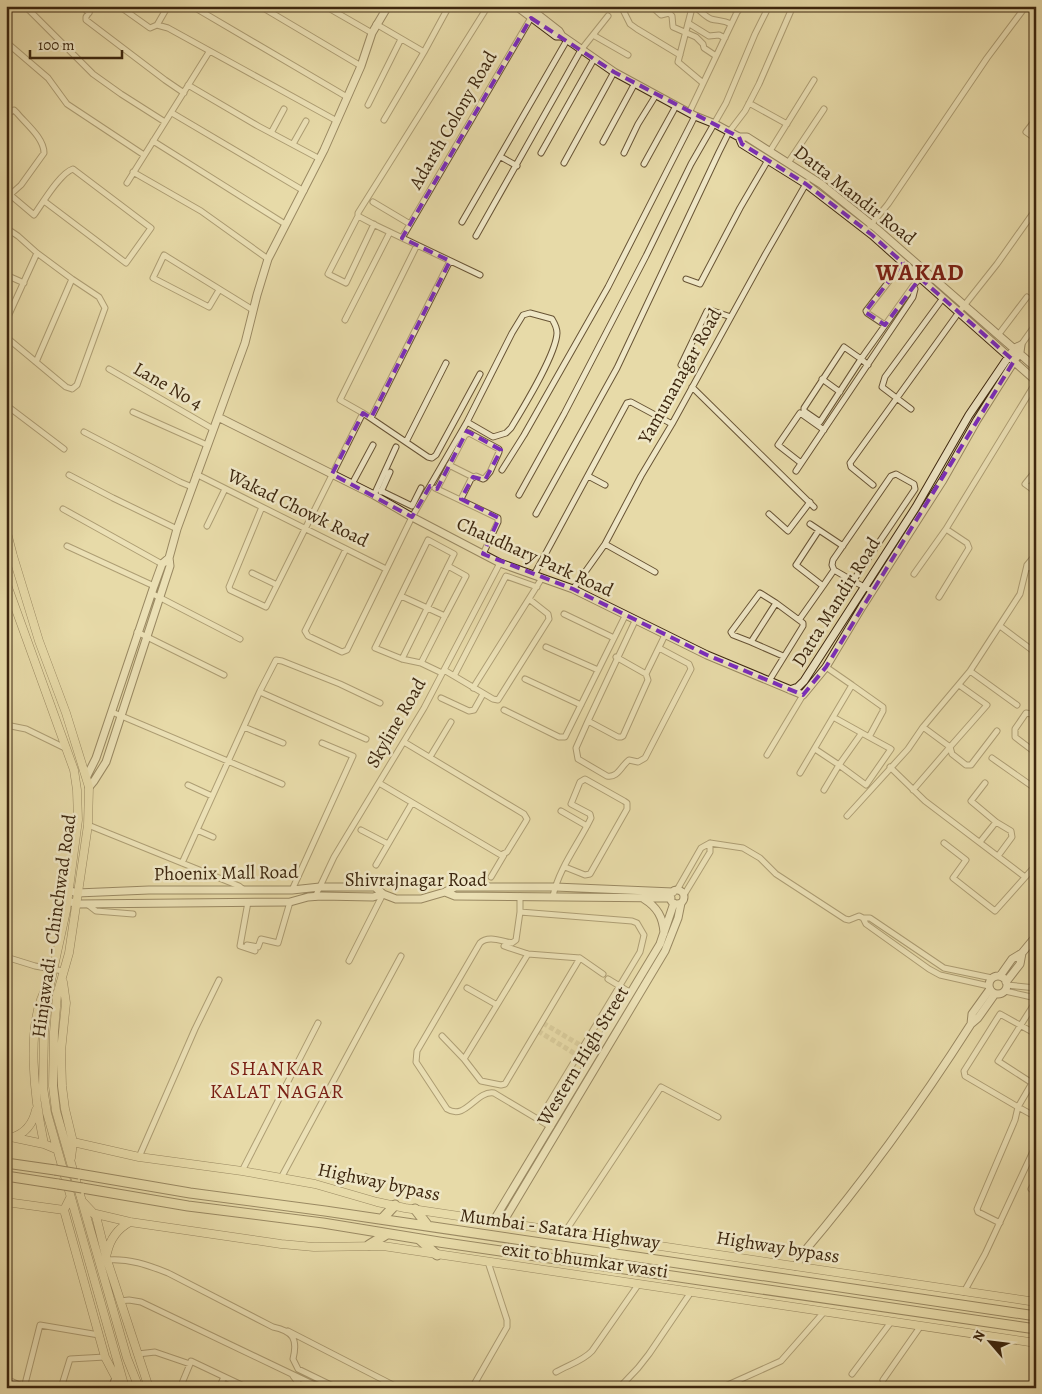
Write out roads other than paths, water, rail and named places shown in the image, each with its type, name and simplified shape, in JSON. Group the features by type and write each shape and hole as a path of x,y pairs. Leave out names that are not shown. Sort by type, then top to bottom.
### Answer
{"highway":[{"name":"Mumbai - Satara Highway","path":"6,1163 190,1193 382,1219 1036,1316"},
{"name":"Mumbai - Satara Highway","path":"6,1176 188,1206 323,1223 419,1239 1036,1329"},
{"path":"382,1219 395,1206"},
{"path":"415,1209 428,1226"},
{"path":"369,1245 387,1234"},
{"path":"419,1239 437,1255"}],"main road":[{"name":"Hinjawadi - Chinchwad Road","path":"6,529 39,641 66,713 89,787 88,825 78,893 68,953 58,995 54,1032 53,1086 56,1111 80,1199 127,1358 139,1388"},
{"name":"Hinjawadi - Chinchwad Road","path":"6,582 74,770 78,790 78,820 67,901 55,970 48,994 44,1041 44,1087 47,1113 56,1149 119,1376"},
{"path":"44,1144 34,1087 35,1031 42,995 51,981 63,975 66,1003 62,1052 62,1086 73,1142 70,1163"},
{"path":"10,1136 23,1132 29,1126 37,1108"},
{"path":"10,1136 44,1144 56,1149"},
{"name":"Highway bypass","path":"73,1142 139,1157 242,1170 329,1187 395,1206 1036,1302"},
{"path":"70,1198 64,1210 105,1357 125,1388"},
{"path":"80,1199 96,1216 106,1257 149,1388"},
{"path":"6,1202 64,1210"},
{"name":"exit to bhumkar wasti","path":"96,1214 130,1222 281,1244 314,1247 369,1245 1036,1343"},
{"path":"106,1257 115,1233 123,1225 130,1222"}],"street":[{"path":"25,6 93,74 165,122"},
{"path":"82,6 89,13"},
{"path":"93,6 86,19 87,21 184,93"},
{"path":"119,6 147,27 164,26 337,121"},
{"path":"157,25 168,6"},
{"path":"192,6 347,97"},
{"path":"260,6 362,66"},
{"path":"325,6 372,33"},
{"path":"89,787 106,762 170,566 169,558 177,529 245,344 268,259 320,159 362,66 376,24 388,6"},
{"path":"374,224 346,283 328,274 361,208 488,6"},
{"name":"Datta Mandir Road","path":"516,6 559,31 564,38 614,72 692,115 715,124 739,137 746,137 811,178 869,228 966,305 999,334 1019,348 1036,368"},
{"name":"Datta Mandir Road","path":"527,6 533,15"},
{"path":"651,6 661,14 669,13 672,16 673,27 696,37 703,44 704,48 716,56"},
{"path":"703,83 678,62 692,8 694,6 709,18 723,20 732,24"},
{"path":"502,470 608,287 692,115 703,83 739,9 727,6"},
{"path":"519,495 564,414 646,256 691,164 726,103 769,6"},
{"path":"536,514 617,368 729,132 749,103 778,43 793,6"},
{"path":"869,228 888,204 987,58 1026,6"},
{"path":"384,120 424,52 446,7"},
{"path":"623,10 630,24 680,55"},
{"name":"Adarsh Colony Road","path":"402,238 533,15"},
{"path":"476,236 581,50 608,16"},
{"path":"688,23 709,36 716,35 725,38"},
{"path":"376,24 424,52"},
{"path":"594,34 628,55"},
{"path":"462,222 501,157 564,38"},
{"path":"368,105 402,39"},
{"path":"6,42 48,78 67,104 144,155"},
{"path":"127,183 209,52"},
{"path":"541,154 594,59"},
{"path":"564,163 614,72"},
{"path":"770,152 814,80"},
{"path":"603,142 635,83"},
{"path":"188,85 320,159"},
{"path":"624,153 638,124 656,95"},
{"path":"749,103 787,124"},
{"path":"644,164 676,106"},
{"path":"788,163 824,108"},
{"path":"271,133 284,109"},
{"path":"6,114 14,110 40,140 44,148 44,153 21,185 12,193 7,192"},
{"path":"172,113 304,192"},
{"path":"1036,119 1026,132 1036,139"},
{"path":"293,144 306,121"},
{"name":"Datta Mandir Road","path":"739,137 742,144 806,184 869,228 903,263 1036,381"},
{"path":"153,141 285,224"},
{"path":"501,157 517,166"},
{"path":"686,279 700,284 768,160"},
{"path":"7,192 34,215 44,201 68,170 73,169 151,228 126,263 44,201"},
{"path":"133,172 201,212 268,259"},
{"name":"Yamunanagar Road","path":"573,589 604,544 811,178"},
{"path":"373,202 410,224"},
{"path":"873,485 851,467 850,462 959,312 998,264 1036,209"},
{"path":"358,216 480,275"},
{"path":"6,228 72,279 99,297 105,308 77,385 72,389 6,337"},
{"path":"344,320 390,232"},
{"path":"417,245 340,400 432,458 480,374"},
{"path":"6,321 37,253"},
{"path":"219,290 208,307 153,278 164,255 253,310"},
{"path":"371,418 450,261"},
{"path":"885,325 866,311 903,263"},
{"path":"6,275 24,283"},
{"path":"868,365 861,359 844,347 822,379 804,411 821,422 861,359 920,278"},
{"path":"36,362 72,279"},
{"path":"796,471 913,297 915,289 913,286"},
{"path":"999,334 1027,297"},
{"path":"912,409 882,387 885,377 943,298"},
{"path":"681,365 707,311 710,310 731,317"},
{"path":"346,548 305,631 308,636 342,652 347,650 412,517 467,422 523,315 530,313 552,319 557,332 550,357 511,428 506,433 493,437 467,422"},
{"path":"1019,348 1036,324"},
{"name":"Datta Mandir Road","path":"790,690 803,695 826,667 943,480 1019,348"},
{"name":"Datta Mandir Road","path":"790,690 798,687 804,681 916,507 969,415 1012,359"},
{"path":"406,442 446,363"},
{"name":"Lane No 4","path":"109,368 213,428"},
{"path":"822,379 840,392"},
{"path":"914,574 946,529 1036,381"},
{"path":"692,387 812,504 788,531 769,514"},
{"path":"534,575 629,402 672,424"},
{"path":"6,405 64,449"},
{"path":"133,412 207,445"},
{"path":"262,507 229,587 230,590 266,607 363,413"},
{"path":"801,463 778,445 800,413 824,430"},
{"name":"Chaudhary Park Road","path":"218,417 352,484 378,494 412,517 500,563 573,589 707,655 790,690"},
{"path":"84,432 192,487"},
{"path":"437,489 449,465 467,433 499,449 498,455 485,478 473,477 449,465"},
{"path":"352,484 373,444"},
{"path":"378,494 396,447"},
{"path":"378,494 390,472"},
{"name":"Wakad Chowk Road","path":"196,474 386,568"},
{"path":"853,581 915,489 915,486 896,474 892,474 832,562 834,570 853,581 872,591"},
{"path":"1033,474 1026,484 1036,492"},
{"path":"69,475 177,529"},
{"path":"588,476 605,484"},
{"path":"461,499 473,477"},
{"path":"430,486 498,518 498,522 483,554"},
{"path":"378,494 412,506 421,488"},
{"path":"207,526 226,489"},
{"path":"63,509 162,564"},
{"path":"810,524 843,546"},
{"path":"938,598 969,548 967,543 946,529"},
{"path":"819,530 796,565 823,586"},
{"path":"454,554 428,540 375,648 402,659 421,662 454,676 496,700 500,698 549,619 548,614 529,599"},
{"path":"402,659 461,542"},
{"path":"604,544 655,572"},
{"path":"67,546 240,639"},
{"path":"847,816 908,749 922,727 970,671 1020,594 1027,565 1036,554"},
{"path":"87,776 96,758 152,590 162,564 169,558"},
{"name":"Skyline Road","path":"312,897 320,887 334,857 404,742 500,563"},
{"path":"1027,565 1036,572"},
{"path":"421,662 466,576 448,566"},
{"path":"799,620 834,570"},
{"path":"252,573 277,585"},
{"path":"454,676 506,576 537,587"},
{"path":"473,688 542,578"},
{"path":"769,681 803,626 803,623 760,593 732,629 732,634 783,656"},
{"path":"401,596 446,616"},
{"path":"751,642 776,603"},
{"path":"564,614 614,638"},
{"path":"504,710 563,738 567,734 625,616"},
{"path":"635,621 616,657 576,748 578,759 607,776 611,777 617,774 629,760 638,762 645,758 691,668 689,664 659,648"},
{"path":"1000,626 1036,653"},
{"path":"137,632 224,675"},
{"path":"646,674 665,635"},
{"path":"546,647 598,670"},
{"path":"588,721 620,737 623,736 648,680 646,674 616,657"},
{"path":"182,864 274,662 279,660 340,684 380,703"},
{"path":"826,667 882,707 883,711 869,737"},
{"path":"970,671 1016,705"},
{"path":"525,679 581,705"},
{"path":"800,773 852,685"},
{"path":"913,790 987,705 958,686"},
{"path":"260,692 366,738"},
{"path":"441,698 469,711 474,710 483,694"},
{"path":"767,755 803,695"},
{"path":"112,712 282,784"},
{"path":"1036,715 1026,713 1015,729 1015,737 1036,753"},
{"path":"814,749 866,785 891,749 833,717"},
{"path":"430,758 451,722"},
{"path":"6,724 26,729 65,748"},
{"path":"244,726 283,743"},
{"path":"922,727 950,747 952,754 968,766 971,765 997,731"},
{"path":"824,790 861,734"},
{"path":"404,742 526,816 526,821 491,877"},
{"path":"292,890 353,756 322,743"},
{"path":"992,758 1036,789"},
{"path":"890,767 925,801 1025,877"},
{"path":"565,867 585,875 590,874 627,806 624,801 583,779 571,804 591,815 587,826 565,867 555,887 553,896 605,893 684,899 684,895 710,852 710,843"},
{"path":"379,783 498,854 504,854"},
{"path":"985,783 971,802 1013,834 998,856"},
{"path":"188,785 212,796"},
{"path":"376,865 412,803"},
{"path":"561,811 587,826"},
{"path":"980,842 996,822"},
{"path":"88,825 240,886 244,890"},
{"path":"197,830 213,837"},
{"path":"361,830 388,844"},
{"path":"944,842 966,860 952,878 995,911 1036,865"},
{"path":"675,897 701,848 710,843 742,848 760,858 776,874 845,919 849,920 859,916 870,918 944,968 992,978 1000,976 1012,960 1022,953 1036,936"},
{"name":"Phoenix Mall Road","path":"68,890 78,893 149,890 292,890 320,887 375,887 383,894"},
{"path":"445,892 456,887 555,887 643,898 675,897"},
{"name":"Shivrajnagar Road","path":"312,897 351,895 373,897 383,894 396,899 410,900 445,892 455,896 553,896"},
{"path":"349,961 383,894"},
{"path":"520,896 520,912 514,942 488,938 483,940 417,1051 416,1062 447,1109 453,1112 460,1113 489,1092 494,1093 551,1127"},
{"name":"Phoenix Mall Road","path":"67,901 76,904 290,902 312,897"},
{"name":"Western High Street","path":"628,1007 631,993 664,936 675,897"},
{"name":"Western High Street","path":"494,1220 530,1168 628,1007 665,951 678,918 675,897"},
{"path":"643,898 657,910 663,925 664,936"},
{"path":"248,902 240,946 255,951"},
{"path":"246,945 258,947 261,939 278,943 290,902"},
{"path":"87,904 96,911 134,914"},
{"path":"520,912 637,923 644,935 642,947 620,986 539,1120"},
{"path":"863,918 866,924 929,969 940,975 1000,994 1020,964 1022,953"},
{"path":"504,946 528,954 580,958 603,974"},
{"path":"464,1059 528,954"},
{"path":"281,1178 401,956"},
{"path":"6,957 55,970 63,975"},
{"path":"442,1036 464,1059 480,1082 505,1084 580,958"},
{"path":"1000,976 1006,986 1036,998"},
{"path":"796,1266 803,1253 891,1142 932,1086 971,1024 978,1018 991,990 992,978"},
{"path":"139,1157 195,1029 219,980"},
{"path":"608,980 631,993"},
{"path":"1006,986 1036,988"},
{"path":"467,988 497,1005"},
{"path":"1000,1223 978,1212 977,1209 1015,1120 1018,1107 1034,1084 998,1061 1036,1001"},
{"path":"1036,1034 999,1014 964,1073 965,1076 1036,1117"},
{"path":"242,1170 318,1023"},
{"name":"Western High Street","path":"503,1222 551,1127 595,1061"},
{"path":"565,1232 661,1087 718,1118"},
{"path":"964,1292 1000,1223 1035,1146"},
{"path":"1036,1180 1031,1189 1036,1193"},
{"path":"106,1257 150,1266 168,1272 273,1326 285,1329 399,1388"},
{"path":"472,1388 507,1327 507,1320 488,1262"},
{"path":"556,1372 585,1358 592,1351 638,1285"},
{"path":"619,1388 643,1361 691,1292"},
{"path":"120,1301 141,1302 321,1388"},
{"path":"721,1388 781,1361 824,1312"},
{"path":"852,1374 891,1322"},
{"path":"6,1379 24,1387 40,1325 99,1335"},
{"path":"883,1380 920,1326"},
{"path":"285,1329 294,1340 296,1347 292,1358 298,1369 337,1388"},
{"path":"138,1354 155,1352 190,1364 194,1362 248,1388"},
{"path":"61,1388 70,1359 105,1357"},
{"path":"180,1388 190,1364"},
{"path":"112,1388 119,1376"},
{"path":"219,1388 224,1376"},
{"path":"293,1376 302,1388"}],"tunnel":[{"path":"543,1023 595,1054"},
{"path":"538,1031 590,1063"}],"district":[{"name":"WAKAD","path":"920,272"},
{"name":"SHANKAR KALAT NAGAR","path":"277,1080"}]}
